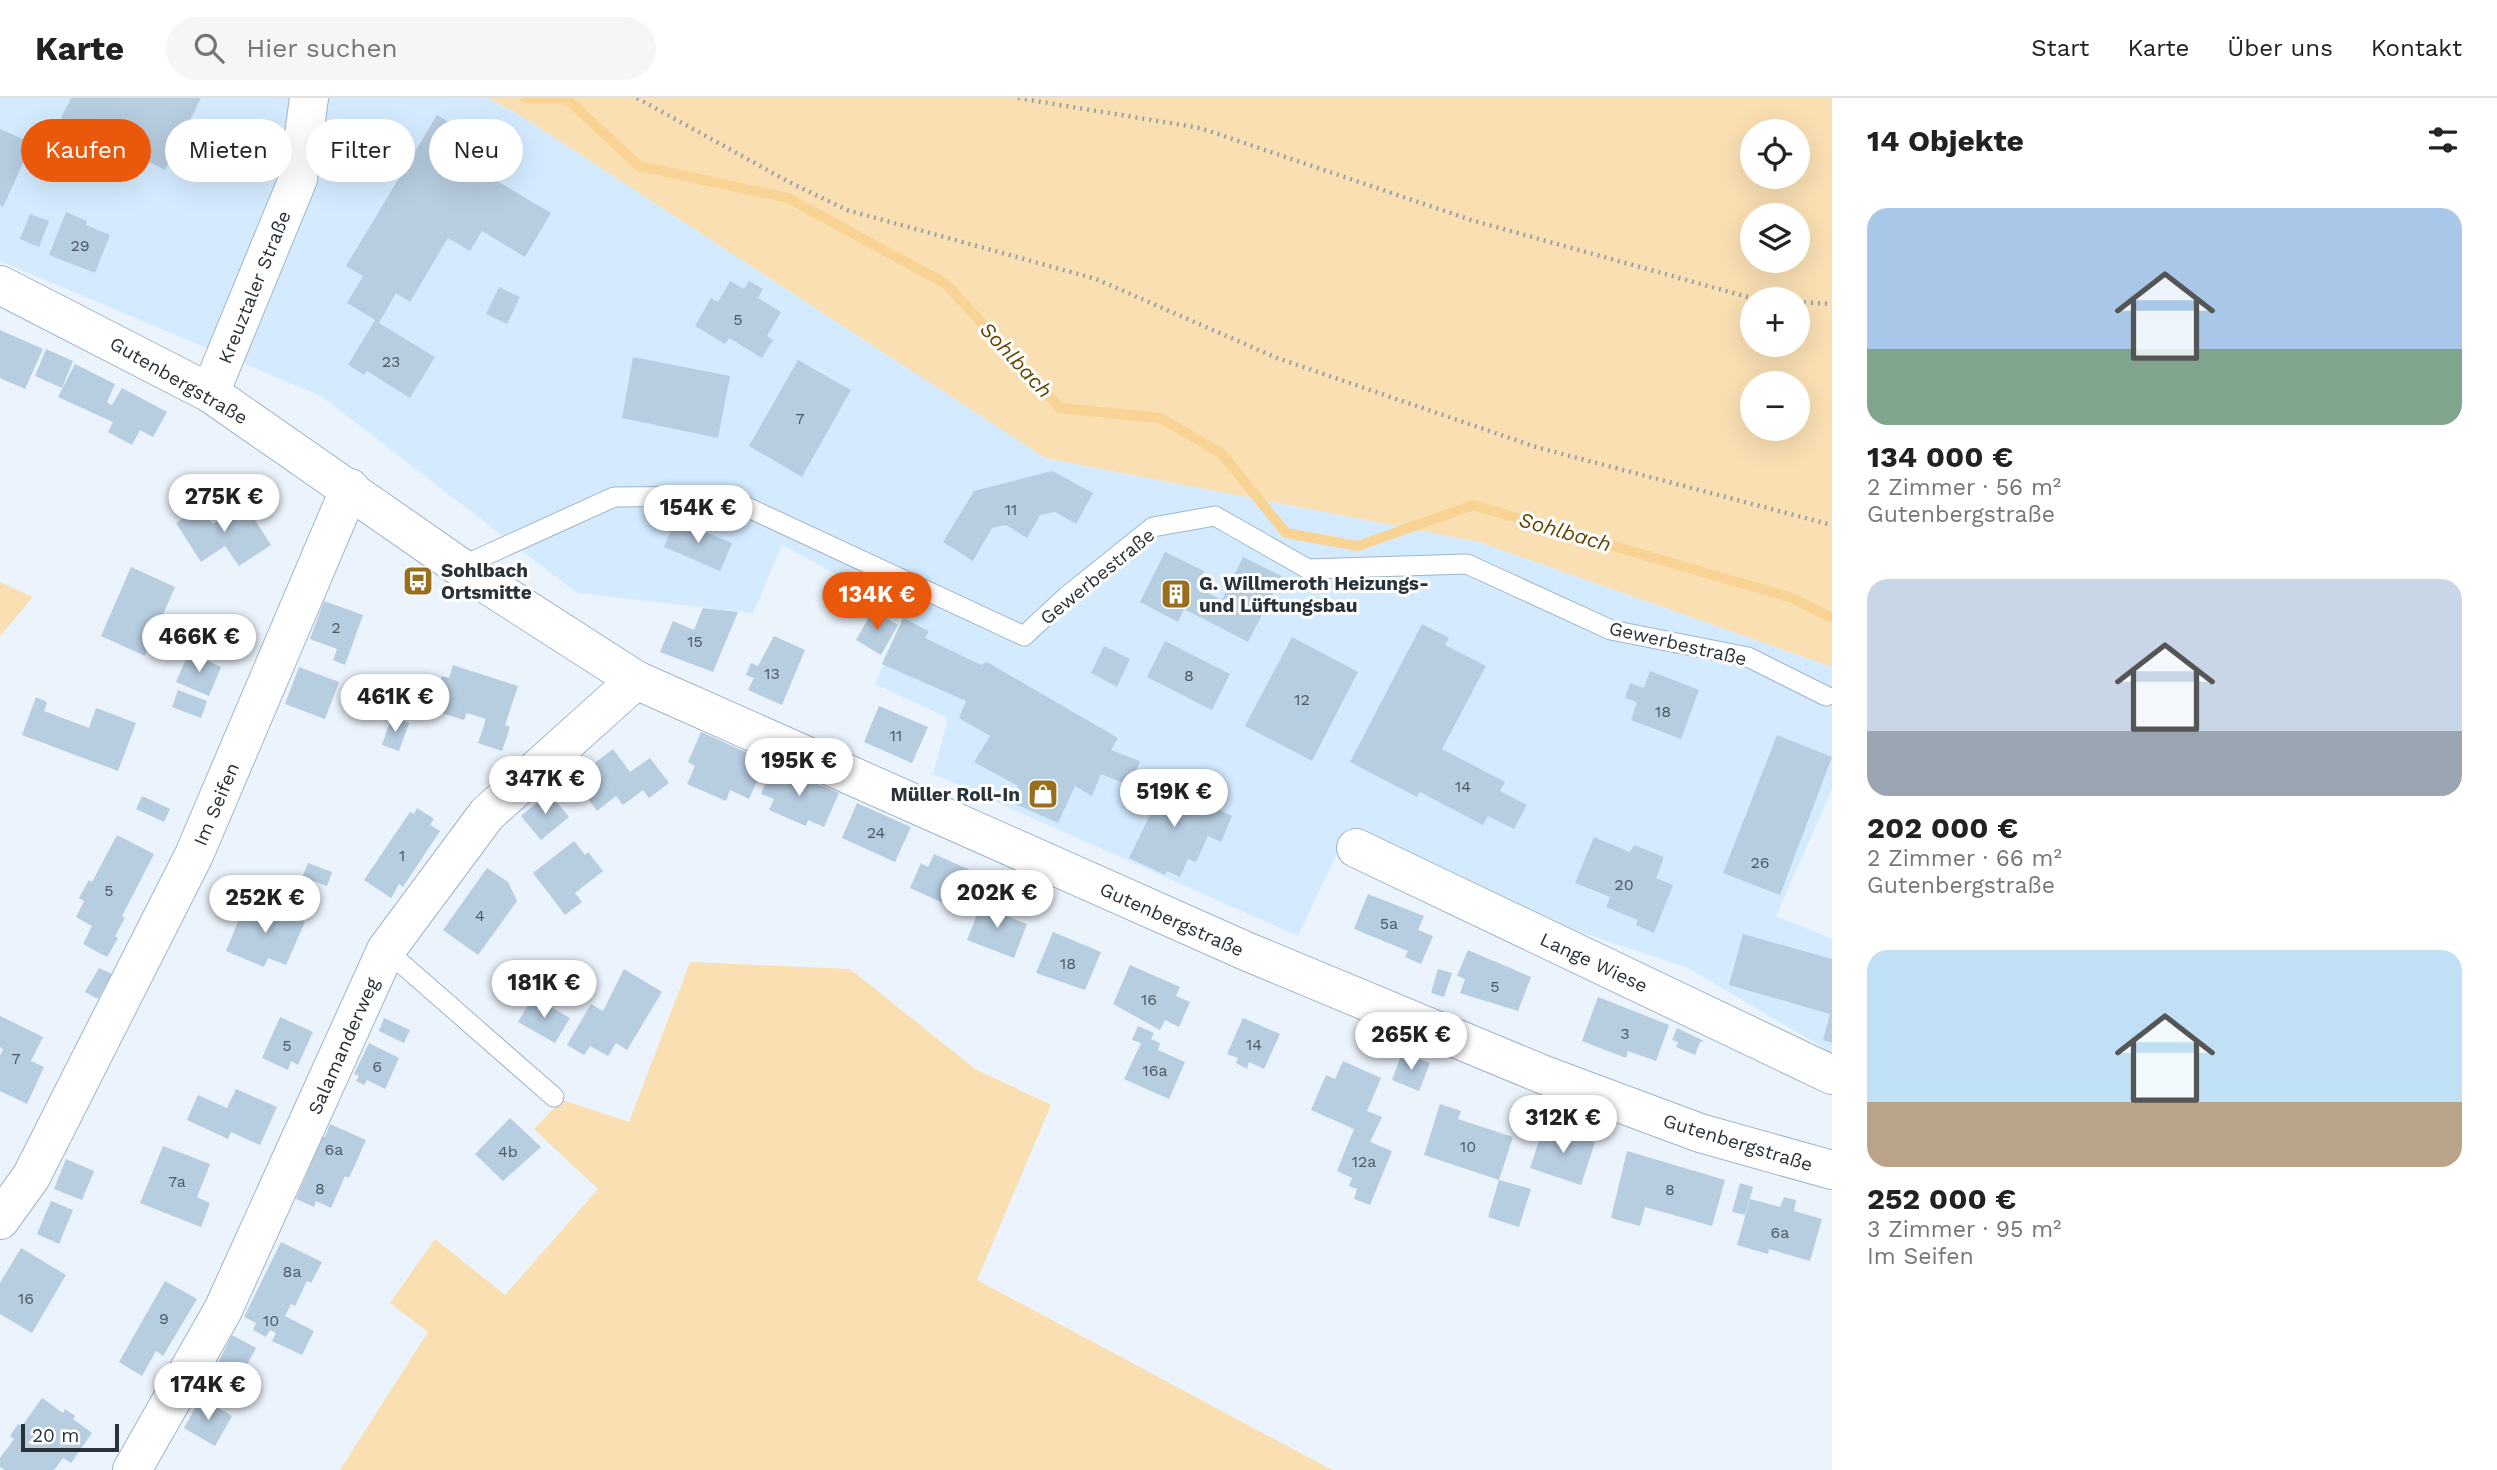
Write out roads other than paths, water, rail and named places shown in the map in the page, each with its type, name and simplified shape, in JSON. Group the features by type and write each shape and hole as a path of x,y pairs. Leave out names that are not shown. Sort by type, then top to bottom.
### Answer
{"street":[{"name":"Kreuztaler Straße","path":"210,393 298,179 309,98"},
{"name":"Gutenbergstraße","path":"0,285 210,393 460,567 636,680 1248,953 1544,1075 1700,1133 1832,1170"},
{"name":"Im Seifen","path":"0,1220 31,1177 194,855 350,488"},
{"name":"Salamanderweg","path":"131,1470 223,1310 386,950 487,814 636,680"},
{"name":"Lange Wiese","path":"1356,849 1832,1075"}],"lane":[{"name":"Gewerbestraße","path":"460,567 614,497 723,496 1024,636 1066,596 1153,527 1215,516 1308,569 1467,564 1611,630 1748,657 1826,696"},
{"path":"386,950 554,1097"}],"waterway":[{"name":"Sohlbach","path":"525,98 566,98 639,166 788,198 946,284 1060,408 1160,418 1221,453 1286,533 1358,546 1473,505 1792,598 1832,618"}],"place":[{"name":"Sohlbach Ortsmitte","path":"418,581"},
{"name":"G. Willmeroth Heizungs- und Lüftungsbau","path":"1176,594"},
{"name":"Müller Roll-In","path":"1043,794"}]}
